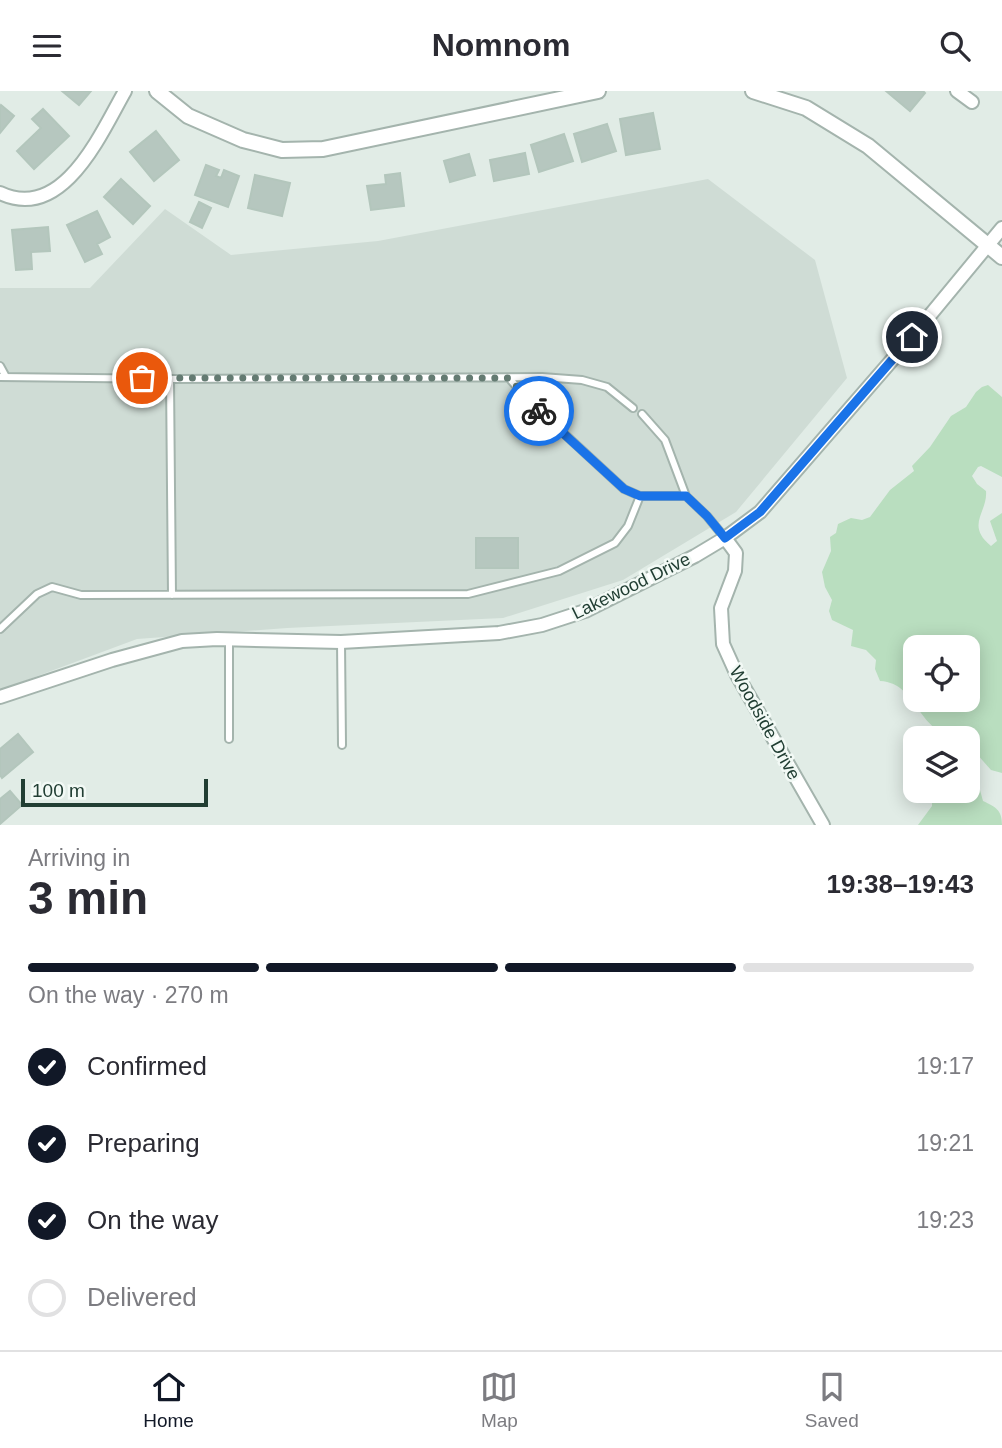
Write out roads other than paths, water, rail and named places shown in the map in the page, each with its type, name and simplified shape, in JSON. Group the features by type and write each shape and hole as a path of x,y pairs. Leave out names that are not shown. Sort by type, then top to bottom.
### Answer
{"street":[{"path":"0,193 27,199 65,182 89,156 125,91"},
{"path":"157,91 188,116 243,140 282,150 323,149 598,91"},
{"path":"753,91 786,96 867,146 1002,257"},
{"path":"957,91 972,102"},
{"name":"Lakewood Drive","path":"1,695 182,641 229,639 341,642 499,633 542,625 585,611 695,556 760,512 912,337 1002,228"},
{"name":"Woodside Drive","path":"725,538 736,553 735,571 721,608 723,644 737,675 823,825"}],"lane":[{"path":"0,366 3,377 582,380 607,387 633,408"},
{"path":"509,378 532,404 624,489 640,496 686,496"},
{"path":"170,379 172,595"},
{"path":"642,414 665,440 686,496 725,538"},
{"path":"0,629 37,594 52,587 81,595 468,594 559,571 615,543 628,526 640,496"},
{"path":"229,639 229,739"},
{"path":"341,642 342,745"}]}
